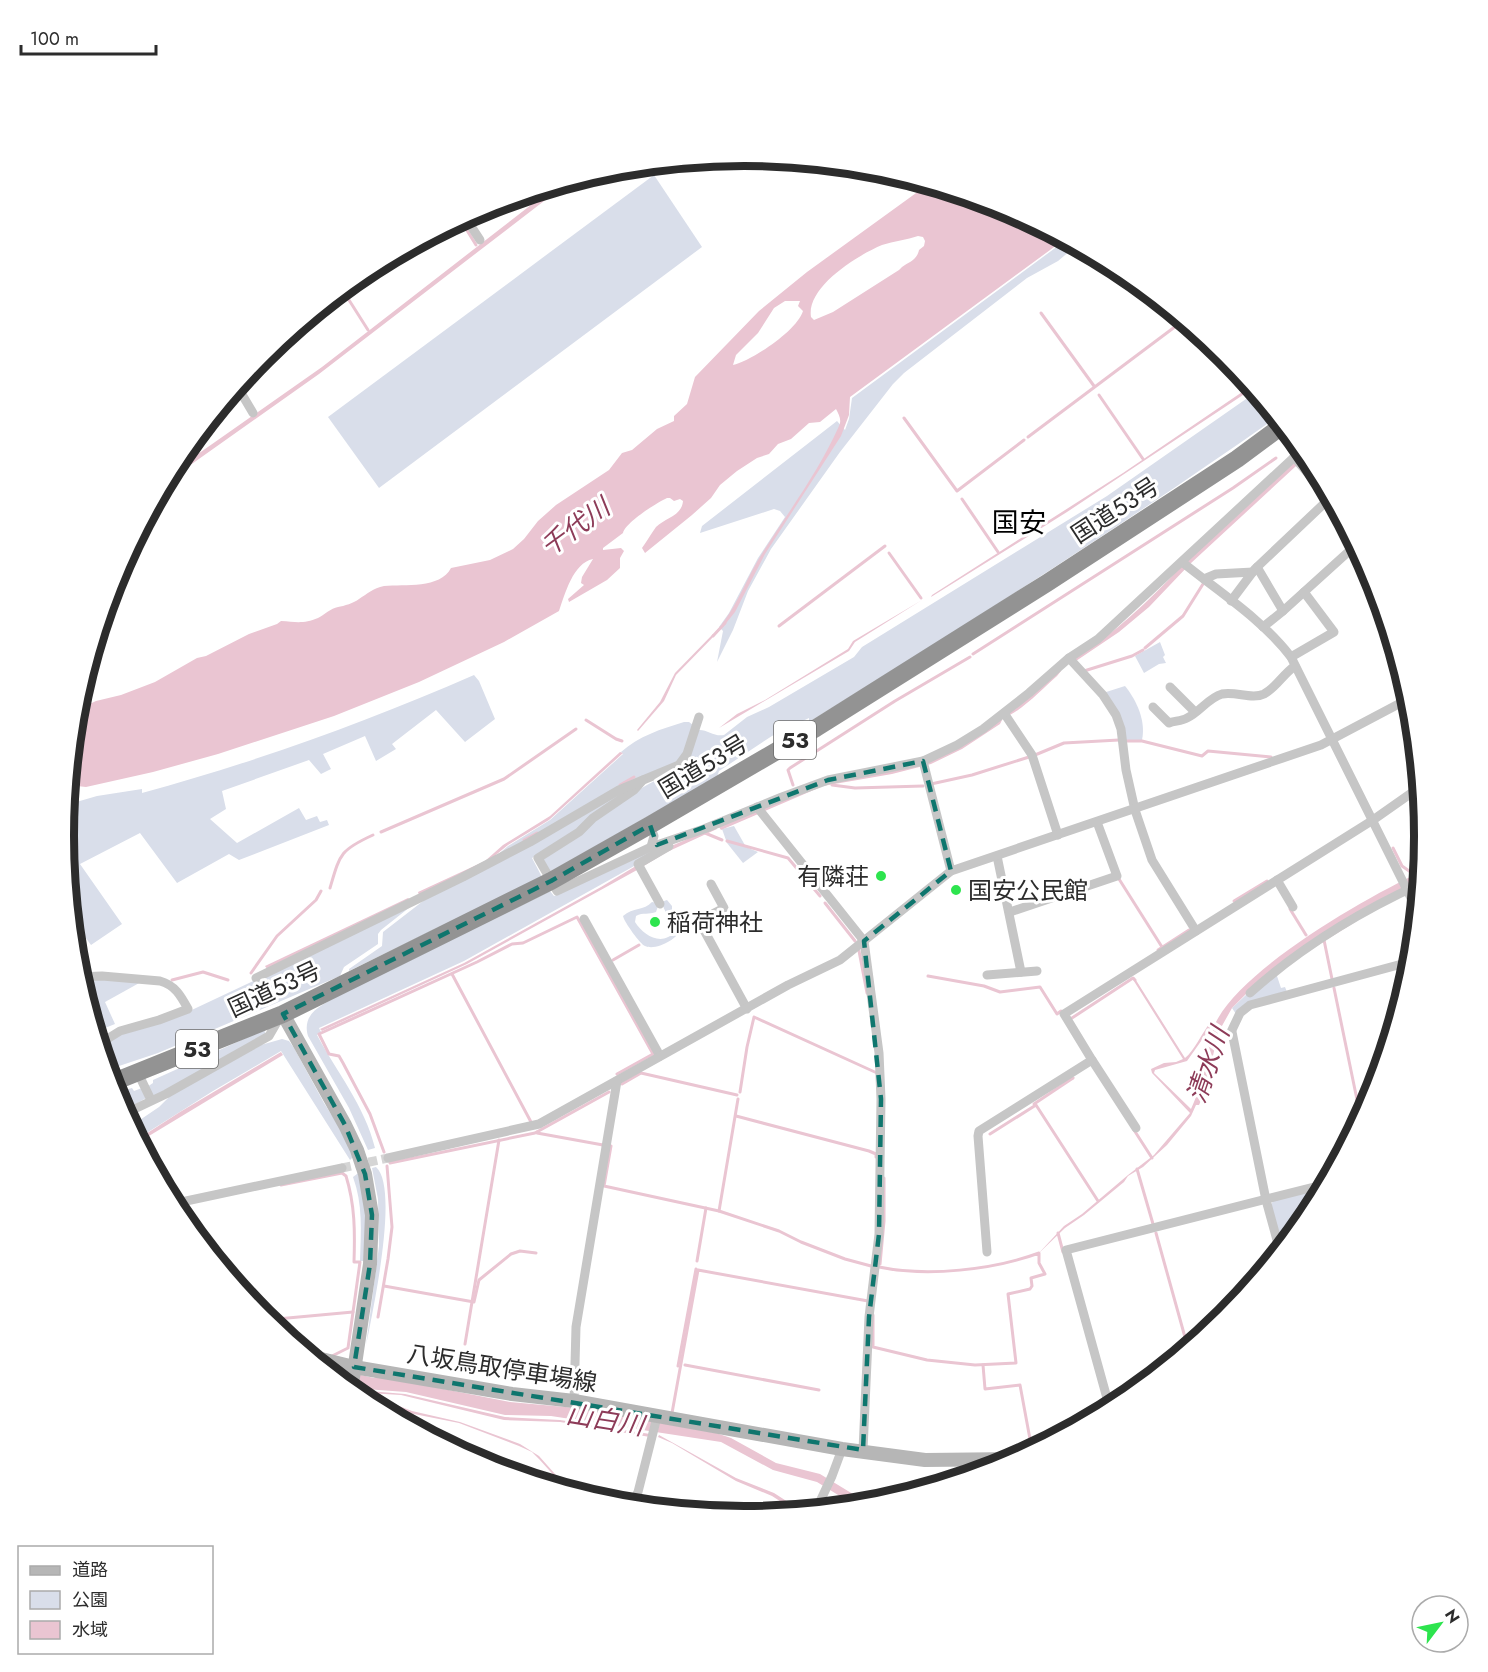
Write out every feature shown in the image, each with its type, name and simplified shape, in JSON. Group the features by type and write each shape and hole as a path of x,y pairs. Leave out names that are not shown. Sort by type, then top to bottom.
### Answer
{"highway":[{"name":"国道53号","path":"120,1080 283,1014 550,881 650,825 816,728 1047,583 1237,459 1277,429"}],"main road":[{"path":"283,1014 345,1125 365,1174 372,1215 370,1264 353,1381"},
{"name":"八坂鳥取停車場線","path":"328,1362 354,1369 512,1394 574,1401 842,1449 925,1460 990,1459"}],"street":[{"path":"470,225 480,240"},
{"path":"241,393 253,413"},
{"path":"643,780 634,790 593,818 579,832 538,858 556,891 651,847 696,832 828,780 923,761 957,745 1004,712 1069,658 1098,639 1294,457 1309,474"},
{"path":"1231,601 1255,570 1327,505"},
{"path":"1263,627 1350,550"},
{"path":"1182,562 1263,627 1279,642 1293,661 1411,899"},
{"path":"1203,579 1216,574 1255,570"},
{"path":"1255,570 1283,611"},
{"path":"1153,707 1169,723 1187,718 1221,694 1239,693 1258,696 1274,687 1293,661 1334,632 1304,592"},
{"path":"1069,658 1103,695 1116,715 1121,729 1126,770 1135,810 1152,860 1196,932"},
{"path":"1170,687 1195,712"},
{"path":"388,1158 539,1124 788,985 840,960 951,871 1322,745 1401,703"},
{"path":"1004,712 1032,754 1058,836"},
{"path":"256,978 463,877 625,788 679,765 687,754 699,717"},
{"path":"923,761 951,871"},
{"path":"1136,1128 1064,1014 1373,820 1413,792"},
{"path":"757,807 864,941 879,1053 881,1111 879,1234 869,1317 863,1450"},
{"path":"1010,912 1118,876 1097,822"},
{"path":"650,825 654,836 651,847"},
{"path":"660,904 639,863 696,832"},
{"path":"997,856 1022,972"},
{"path":"1277,880 1293,907"},
{"path":"711,884 724,908 699,921 747,1009"},
{"path":"1250,993 1268,976 1322,938 1412,888"},
{"path":"584,919 660,1056"},
{"path":"1278,1242 1266,1200 1232,1032 1240,1013 1250,1005 1403,964"},
{"path":"987,975 1037,971"},
{"path":"88,977 160,981 176,990 188,1009 120,1031 105,1040"},
{"path":"132,1110 166,1094 269,1036 283,1014"},
{"path":"987,1251 978,1136 980,1131 1092,1060"},
{"path":"138,1073 151,1100"},
{"path":"574,1401 576,1327 617,1081"},
{"path":"182,1202 342,1168"},
{"path":"1107,1400 1066,1250 1315,1187"},
{"path":"635,1498 657,1417"},
{"path":"820,1502 842,1449"}],"highlighted area":[{"path":"923,761 951,871 864,941 881,1099 879,1234 869,1317 863,1450 354,1367 370,1264 372,1215 365,1174 345,1125 283,1014 551,881 650,825 657,845 828,780"}],"green space":[{"path":"654,175 702,247 379,488 328,417"},
{"path":"1060,245 1070,251 1058,261 1027,278 904,373 893,384 840,452 771,549 748,591 733,630 717,662 723,631 719,627 729,613 758,558 785,517 780,511 774,509 700,533 702,526 837,421 845,430 852,398"},
{"path":"1250,396 1271,421 1104,535 987,611 809,722 809,718 772,736 719,771 717,777 550,872 544,857 631,795 687,766 698,730 724,735 747,717 769,707 854,657 862,647 1107,496"},
{"path":"1160,642 1166,663 1159,664 1144,673 1135,656"},
{"path":"474,675 479,681 495,719 465,742 436,710 392,744 396,749 376,761 365,736 323,754 331,769 321,774 309,760 222,791 226,809 210,819 237,843 299,808 306,820 317,816 320,822 327,820 329,825 239,860 229,854 177,883 140,833 80,864 122,924 91,945 80,930 79,924 75,880 75,802 97,796 142,789 142,793 269,754 393,709"},
{"path":"1125,686 1140,712 1143,726 1142,740 1124,740 1103,693"},
{"path":"684,722 693,725 684,754 678,762 490,861 508,846 550,820 623,754 621,752 628,746 667,727"},
{"path":"632,786 558,843 532,858 542,877 349,971 382,946 383,932 427,898"},
{"path":"734,826 746,847 758,852 743,863 727,843 722,829"},
{"path":"663,847 636,865 464,961 319,1028 321,1032 317,1035 364,1118 375,1148 368,1150 349,1108 308,1036 308,1021 311,1015 321,1005 342,994 550,891 554,896 617,865"},
{"path":"667,900 672,906 672,911 679,913 678,920 682,928 666,943 655,947 645,946 633,933 623,916 646,907 652,902 657,903 656,912 636,916 635,922 648,935 664,939 674,932 661,902"},
{"path":"410,907 381,930 378,934 378,944 344,967 340,976 158,1053 115,1067 106,1041 108,1039 179,1016"},
{"path":"1276,973 1281,988 1285,987 1287,992 1236,1014 1232,1008"},
{"path":"89,980 141,982 105,1002 115,1024 102,1029"},
{"path":"264,1030 266,1034 153,1097 147,1087 153,1083 153,1080"},
{"path":"282,1039 289,1041 356,1154 350,1160 281,1051 144,1135 138,1121 159,1107 172,1094 254,1047"},
{"path":"132,1088 134,1091 142,1088 148,1097 131,1106 124,1090"},
{"path":"376,1167 383,1179 385,1224 378,1281 366,1346 379,1246 378,1199 372,1168"},
{"path":"361,1171 365,1216 364,1261 360,1261 360,1208 353,1177"},
{"path":"1313,1191 1280,1238 1271,1205 1273,1201"}],"water":[{"name":"千代川","path":"922,189 1001,217 1058,244 850,397 849,415 841,436 765,554 735,612 723,627 722,624 758,561 831,443 840,422 836,409 820,422 809,423 791,439 778,444 769,454 757,458 737,471 720,485 711,498 692,515 645,553 642,548 656,527 680,510 683,501 667,498 656,504 629,524 623,533 603,548 603,550 621,548 624,551 620,558 620,568 607,580 569,602 568,599 584,585 581,583 582,577 593,559 586,562 580,566 571,580 559,611 504,642 419,682 334,716 218,754 153,772 86,787 75,787 86,706 155,682 197,658 281,621 313,620 333,609 354,602 377,588 431,582 446,575 451,568 490,560 513,549 556,505 609,470 622,453 632,450 657,429 674,421 674,416 687,404 695,377 759,311 807,272","holes":["918,236 923,237 924,246 899,270 833,312 814,320 811,317 812,306 817,294 848,264 882,245","785,301 800,301 798,306 803,311 799,319 783,336 751,358 733,365 736,355 758,333 774,308"]},
{"path":"555,193 319,374 181,472 187,462 322,367 541,197"},
{"path":"1245,390 1247,392 1067,512 931,597 932,595 1123,473"},
{"path":"1298,458 1301,462 1190,564 1149,607 1119,632 1076,661 1074,658 1089,649 1130,616"},
{"path":"922,600 855,642 849,651 719,728 737,714 765,700 848,649 853,641"},
{"path":"713,634 715,635 676,675 664,701 638,731 660,702 675,673"},
{"path":"1059,669 1061,671 1057,676 1024,706 1003,718 1000,724 962,749 931,764 892,774 823,786 721,830 719,827 807,789 943,755"},
{"path":"620,752 623,753 549,820 508,845 486,863 419,895 418,892 485,861 503,845 550,816"},
{"path":"716,827 717,829 667,852 467,964 322,1031 320,1029 464,963 601,887 664,849"},
{"name":"清水川","path":"1413,876 1412,886 1257,983 1232,1008 1218,1033 1205,1092 1191,1116 1167,1145 1143,1167 1128,1176 1124,1182 1065,1228 1038,1254 1064,1226 1154,1155 1190,1113 1152,1073 1151,1069 1164,1063 1183,1059 1132,978 1134,977 1185,1058 1212,1023 1187,1061 1155,1070 1154,1073 1191,1109 1202,1079 1213,1029 1230,1001 1278,957 1339,916"},
{"path":"408,898 411,900 267,969 265,966"},
{"path":"281,1052 283,1055 146,1138 144,1135"},
{"name":"山白川","path":"338,1370 510,1402 576,1408 716,1433 731,1438 776,1463 820,1474 858,1497 845,1499 817,1482 773,1470 721,1442 551,1416 505,1415 406,1392 365,1389"},
{"path":"368,1392 405,1394 505,1417 560,1420 650,1434 650,1437 560,1422 504,1420 401,1395"},
{"path":"376,1397 412,1411 460,1422 520,1444 539,1456 562,1481 532,1452 519,1446 459,1423 409,1413"},
{"path":"659,1435 736,1478 774,1493 792,1505 786,1505 772,1496 736,1481 658,1437"}],"waterway":[{"path":"465,227 476,245"},
{"path":"347,296 368,330"},
{"path":"1041,313 1094,386"},
{"path":"1028,437 1177,325"},
{"path":"1099,395 1143,459"},
{"path":"904,418 957,491 1024,440"},
{"path":"973,654 1233,488 1276,458"},
{"path":"962,499 998,552"},
{"path":"779,626 885,546"},
{"path":"889,553 921,598"},
{"path":"1145,648 1183,616 1203,584"},
{"path":"713,636 725,623"},
{"path":"1084,671 1132,656 1143,650"},
{"path":"793,785 788,770 790,768 895,701 970,657"},
{"path":"586,720 622,741"},
{"path":"381,832 504,779 576,729"},
{"path":"1035,755 1064,743 1119,740"},
{"path":"1125,741 1142,741 1202,756 1208,751 1271,757"},
{"path":"931,784 972,775 1029,757"},
{"path":"620,785 634,777"},
{"path":"832,785 855,788 923,786"},
{"path":"1411,805 1413,811"},
{"path":"524,840 537,833"},
{"path":"705,833 722,840"},
{"path":"330,888 336,867 343,854 373,835"},
{"path":"727,841 788,858 820,896"},
{"path":"1393,848 1402,866 1412,873"},
{"path":"1119,879 1162,947"},
{"path":"1234,901 1267,881"},
{"path":"251,973 277,936 316,900 321,891"},
{"path":"825,903 855,941"},
{"path":"1290,909 1306,935"},
{"path":"384,1152 370,1114 343,1063 339,1056 329,1054 319,1034 512,944 523,943 577,917 653,1054 617,1074"},
{"path":"1158,950 1189,930"},
{"path":"1324,940 1332,979"},
{"path":"613,960 639,945"},
{"path":"859,951 867,993"},
{"path":"172,980 203,972 228,980"},
{"path":"452,974 531,1122"},
{"path":"928,976 984,986 1000,992 1040,987 1057,1014 1061,1011"},
{"path":"1072,1018 1133,978 1135,980"},
{"path":"1334,988 1358,1104"},
{"path":"740,1092 754,1017 877,1073"},
{"path":"622,1084 641,1073 737,1095"},
{"path":"1034,1104 1073,1078"},
{"path":"390,1163 535,1133 609,1092"},
{"path":"719,1211 738,1099"},
{"path":"990,1134 1036,1105 1098,1201"},
{"path":"736,1116 869,1151 876,1154 876,1157"},
{"path":"1134,1130 1152,1158"},
{"path":"537,1132 603,1146"},
{"path":"465,1344 499,1140"},
{"path":"611,1146 604,1186 719,1211 779,1231 845,1259 871,1266"},
{"path":"378,1317 392,1227 387,1166"},
{"path":"1137,1169 1153,1224"},
{"path":"281,1185 342,1173 346,1176 354,1219 354,1262 360,1262 348,1348 332,1356"},
{"path":"880,1264 884,1221 884,1178"},
{"path":"697,1261 706,1208"},
{"path":"1058,1233 1063,1252"},
{"path":"1156,1233 1186,1340"},
{"path":"384,1286 474,1302 479,1280 511,1254 520,1251 536,1253"},
{"path":"873,1315 873,1347 927,1360 975,1365 1016,1363 1008,1294 1030,1289 1031,1278 1045,1274 1039,1263 1039,1253 1001,1264 960,1270 918,1271 879,1267"},
{"path":"678,1366 696,1269"},
{"path":"672,1413 698,1270 868,1301"},
{"path":"279,1319 353,1312"},
{"path":"685,1365 819,1390"},
{"path":"983,1365 985,1389 1020,1385 1030,1442"}],"tunnel":[{"path":"342,1168 388,1158"}],"place":[{"name":"有隣荘","path":"881,876"},
{"name":"国安公民館","path":"956,890"},
{"name":"稲荷神社","path":"655,922"}],"district":[{"name":"国安","path":"1019,522"}]}
